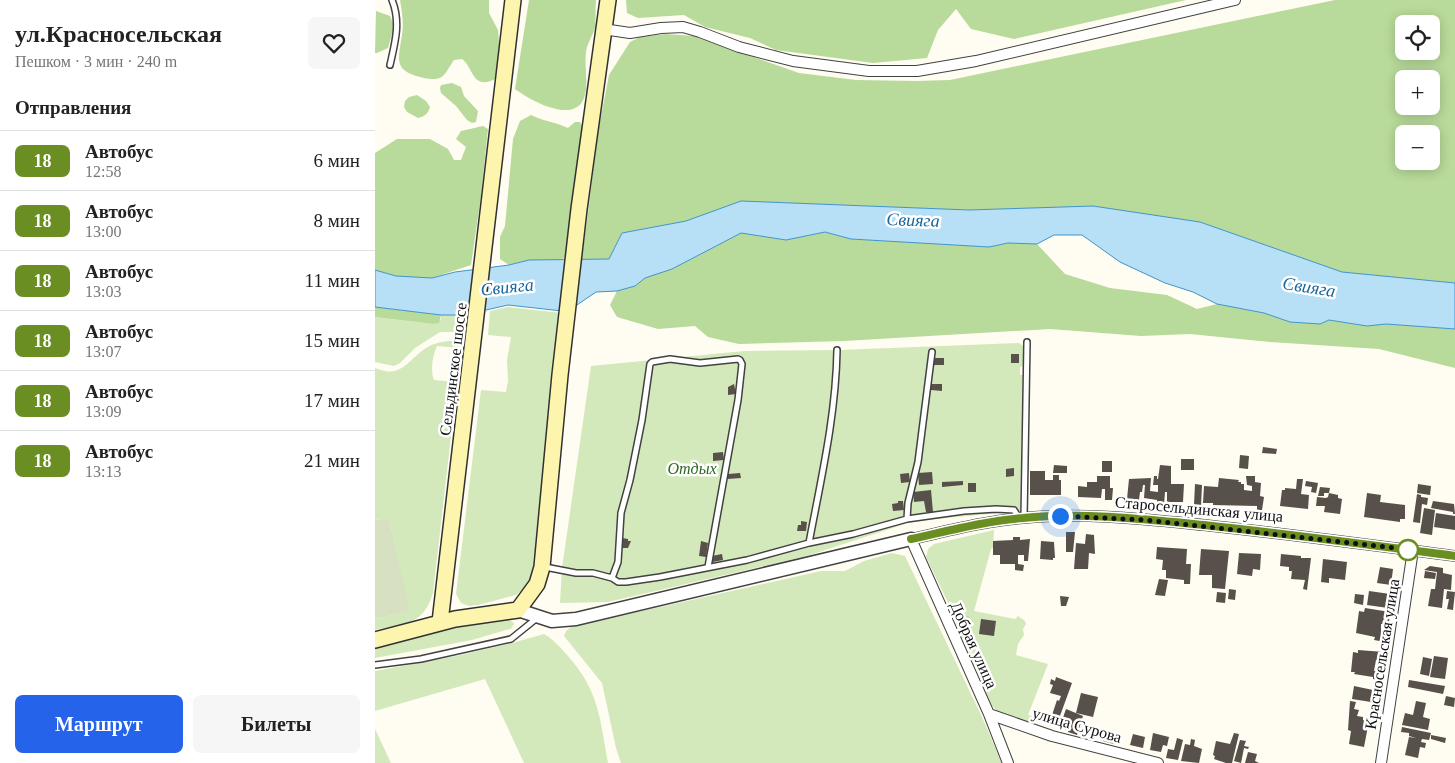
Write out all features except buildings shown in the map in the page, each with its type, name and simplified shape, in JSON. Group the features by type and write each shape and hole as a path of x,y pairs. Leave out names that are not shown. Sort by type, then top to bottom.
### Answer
{"main road":[{"name":"Сельдинское шоссе","path":"440,622 513,0"},
{"path":"375,640 440,622 518,610 537,584 542,566 560,375 579,209 608,0"}],"street":[{"path":"603,29 630,33 683,27 739,47 793,61 869,71 917,71 976,61 1235,0"},
{"name":"Старосельдинская улица","path":"911,539 1021,518 1060,516 1146,520 1455,556"},
{"path":"518,610 552,621 576,620 911,539"},
{"name":"Добрая улица","path":"911,539 989,714 1008,763"},
{"name":"Красносельская улица","path":"1381,763 1413,550"},
{"name":"улица Сурова","path":"989,714 1052,736 1158,763"}],"lane":[{"path":"390,65 397,33 397,18 392,0"},
{"path":"1021,518 1027,342"},
{"path":"809,543 829,437 837,373 837,350"},
{"path":"907,519 908,503 918,462 932,352"},
{"path":"612,578 617,562 621,513 642,420 650,364 657,360 700,363 737,359 742,364 738,400 708,567"},
{"path":"542,566 576,573 593,573 612,578 618,582 626,582 747,560 907,519 996,509 1014,510 1021,518"},
{"path":"375,665 421,659 511,639 540,616"}],"green space":[{"path":"400,0 489,0 489,13 498,30 499,42 498,71 495,79 487,82 477,80 466,62 462,59 454,60 446,73 436,79 414,75 402,68 399,58 403,26"},
{"path":"529,0 596,0 595,27 586,52 584,98 579,106 571,110 551,108 515,89"},
{"path":"626,0 1186,0 1014,39 971,29 956,9 938,30 927,58 873,63 776,50 750,38 705,27 684,15 638,18 627,13"},
{"path":"1335,0 1455,0 1455,283 1342,272 1200,222 1093,206 969,210 741,201 686,221 622,233 609,259 582,259 599,127 609,75 630,42 640,37 666,34 694,36 799,73 856,80 950,80"},
{"path":"376,11 390,16 394,26 388,48 375,53"},
{"path":"452,83 461,87 464,96 478,111 476,122 472,123 467,120 456,106 441,93 441,85"},
{"path":"417,95 426,101 430,107 426,114 418,118 407,112 404,107 405,101 409,97"},
{"path":"531,115 568,128 575,122 580,122 583,128 565,258 558,260 529,260 509,265 500,259 500,237 505,226 513,139 520,121"},
{"path":"483,126 488,129 471,265 432,278 396,276 375,270 375,153 397,139 430,139 448,149 454,160 461,160 466,147 456,139 461,131"},
{"path":"825,232 851,239 989,247 1008,243 1037,244 1065,274 1110,288 1167,295 1197,309 1217,304 1264,313 1290,322 1320,324 1329,320 1367,326 1386,324 1455,329 1455,368 1379,349 1270,342 1190,334 1141,336 1050,329 844,341 739,344 708,337 695,326 658,329 617,317 610,305 617,291 635,286 645,278 672,269 741,233 786,240"},
{"path":"375,307 441,315 439,323 433,324 375,317"},
{"path":"508,307 562,313 534,568 529,583 516,595 469,606 461,603 456,594 481,390 506,392 508,381 507,360 511,337 488,335 490,311"},
{"path":"441,315 464,315 462,332 440,332 415,348 400,363 394,366 375,362 375,317 433,324 441,319"},
{"path":"449,341 461,341 461,348 437,346 432,367 434,380 456,382 457,384 433,593 424,612 418,617 404,624 375,630 375,619 409,611 389,518 375,520 375,368 391,371 402,368 429,346"},
{"name":"Отдых","path":"1019,343 1023,346 1023,366 1020,367 1020,375 1023,375 1020,511 914,521 807,556 608,602 560,603 562,568 591,366 744,351 839,350"},
{"path":"389,518 410,611 375,619 375,520"},
{"path":"994,530 993,548 991,549 974,611 1015,619 1018,616 1025,621 1024,635 1018,644 1016,655 1048,664 1028,715 1035,717 1032,725 1003,714 990,703 958,630 953,613 926,557 928,549 934,544"},
{"path":"892,553 905,556 1002,763 621,763 602,683 564,636 571,627 821,571 845,571 864,561"},
{"path":"962,614 970,617 971,621 971,638 967,646 958,629 956,620"},
{"path":"506,618 514,624 511,629 472,640 375,658 375,649 476,622"},
{"path":"544,634 562,649 586,680 597,706 608,763 524,763 485,679 375,711 375,671 456,656"},
{"path":"375,729 391,763 375,763"}],"water":[{"name":"Свияга","path":"741,201 969,210 1093,206 1200,222 1342,272 1455,283 1455,329 1386,324 1367,326 1329,320 1320,324 1290,322 1264,313 1217,304 1120,262 1082,235 1054,235 1037,244 1008,243 989,247 851,239 825,232 786,240 741,233 672,269 645,278 635,286 617,291 596,292 574,307 562,311 508,305 464,315 441,315 375,307 375,270 396,276 432,278 455,272 509,265 529,260 609,259 622,233 686,221"}],"bus line":[{"name":"18","path":"911,539 1019,518 1060,516 1146,520 1234,528 1455,556"}],"route":[{"path":"1060,516 1146,520 1234,528 1413,550 1408,550"}]}
